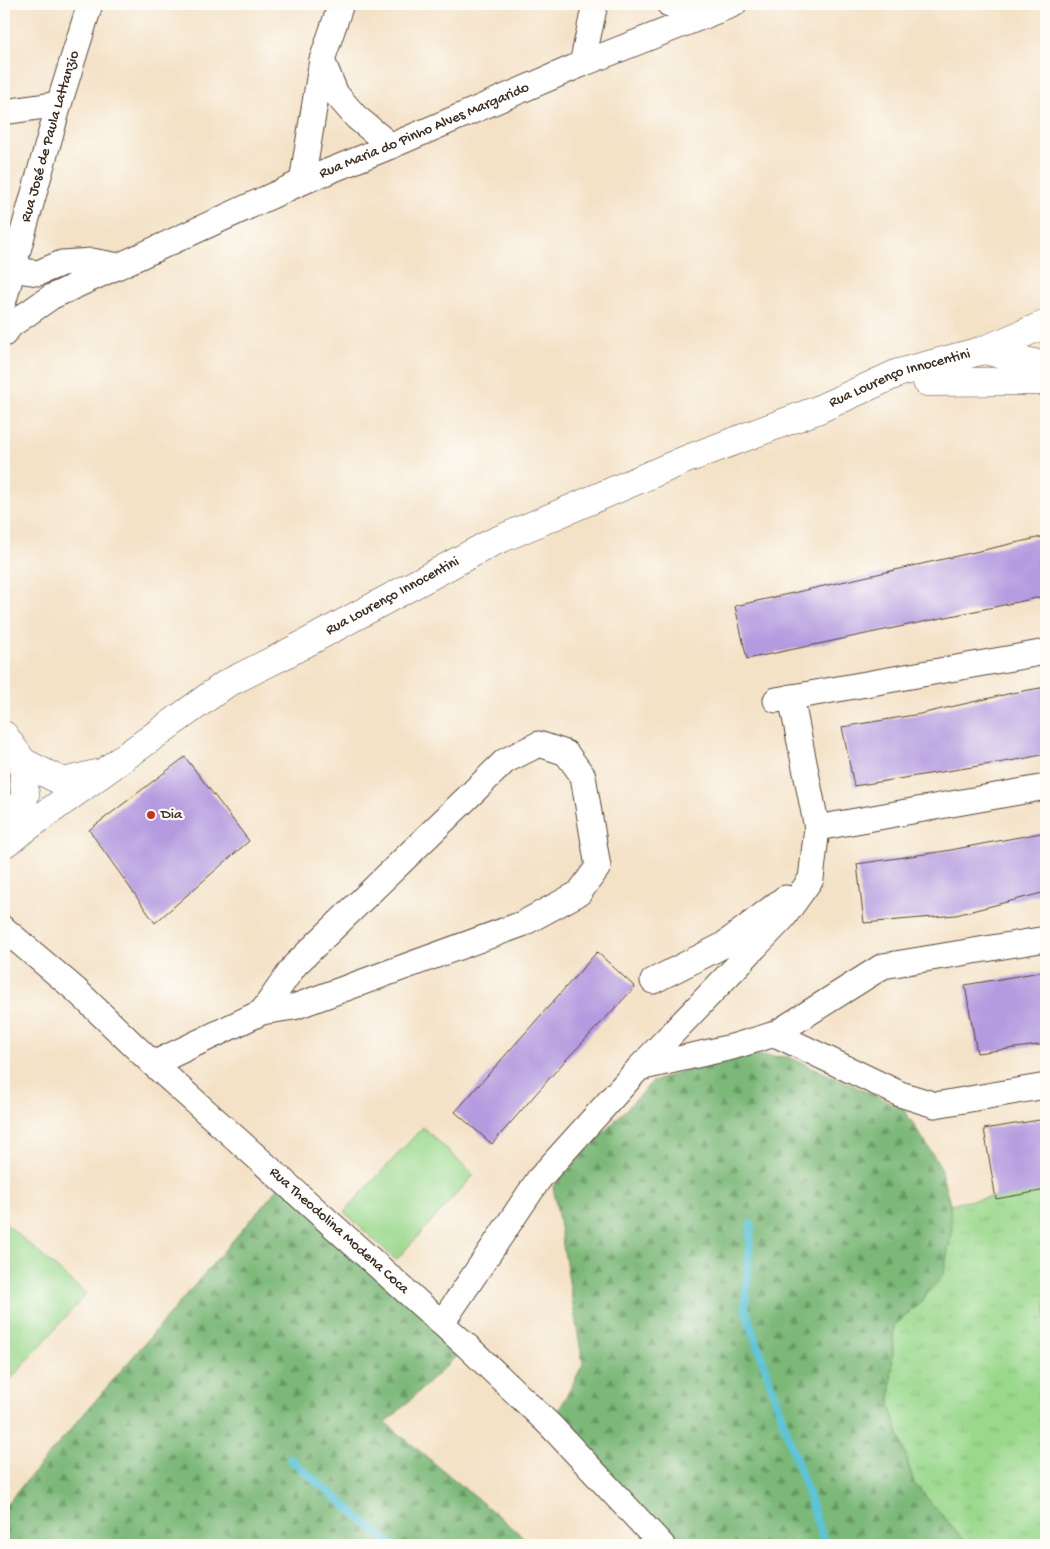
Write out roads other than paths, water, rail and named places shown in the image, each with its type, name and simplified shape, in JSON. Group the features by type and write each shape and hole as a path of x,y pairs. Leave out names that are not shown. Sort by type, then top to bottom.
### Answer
{"main road":[{"name":"Rua Lourenço Innocentini","path":"9,840 226,684 284,655 491,543 687,460 817,410 898,373 984,350 1046,324"},
{"name":"Rua Lourenço Innocentini","path":"817,410 874,399 927,382 949,373 984,350"},
{"path":"984,350 1034,363 1046,369"},
{"path":"927,382 1046,382"},
{"path":"4,735 23,762 63,782 101,773"},
{"path":"9,840 25,794 23,762"}],"street":[{"name":"Rua José de Paula Lattanzio","path":"4,300 59,104 90,4"},
{"path":"302,182 322,60 341,4"},
{"path":"582,64 595,4"},
{"path":"669,4 705,16"},
{"name":"Rua Maria do Pinho Alves Margarido","path":"4,334 11,325 52,297 302,182 582,64 734,4"},
{"path":"322,60 336,94 356,117 391,146"},
{"path":"4,112 59,104"},
{"path":"15,262 24,271 38,272 62,263 92,261 119,266"},
{"path":"442,1323 539,1179 639,1068 783,918 811,879 817,828 783,698 845,689 1046,652"},
{"path":"153,1064 262,1012 294,1008 522,924 579,893 598,867 584,776 566,753 539,744 505,760 295,965 262,1012"},
{"path":"817,828 1046,787"},
{"path":"653,981 722,946 811,879"},
{"name":"Rua Theodolina Modena Coca","path":"4,930 76,990 153,1064 442,1323 551,1426 662,1545"},
{"path":"639,1068 732,1047 775,1034 883,966 1046,939"},
{"path":"775,1034 900,1094 935,1105 1046,1086"}],"waterway":[{"path":"751,1224 745,1308 825,1545"},
{"path":"290,1459 392,1545"}],"place":[{"name":"Dia","path":"151,815"}]}
